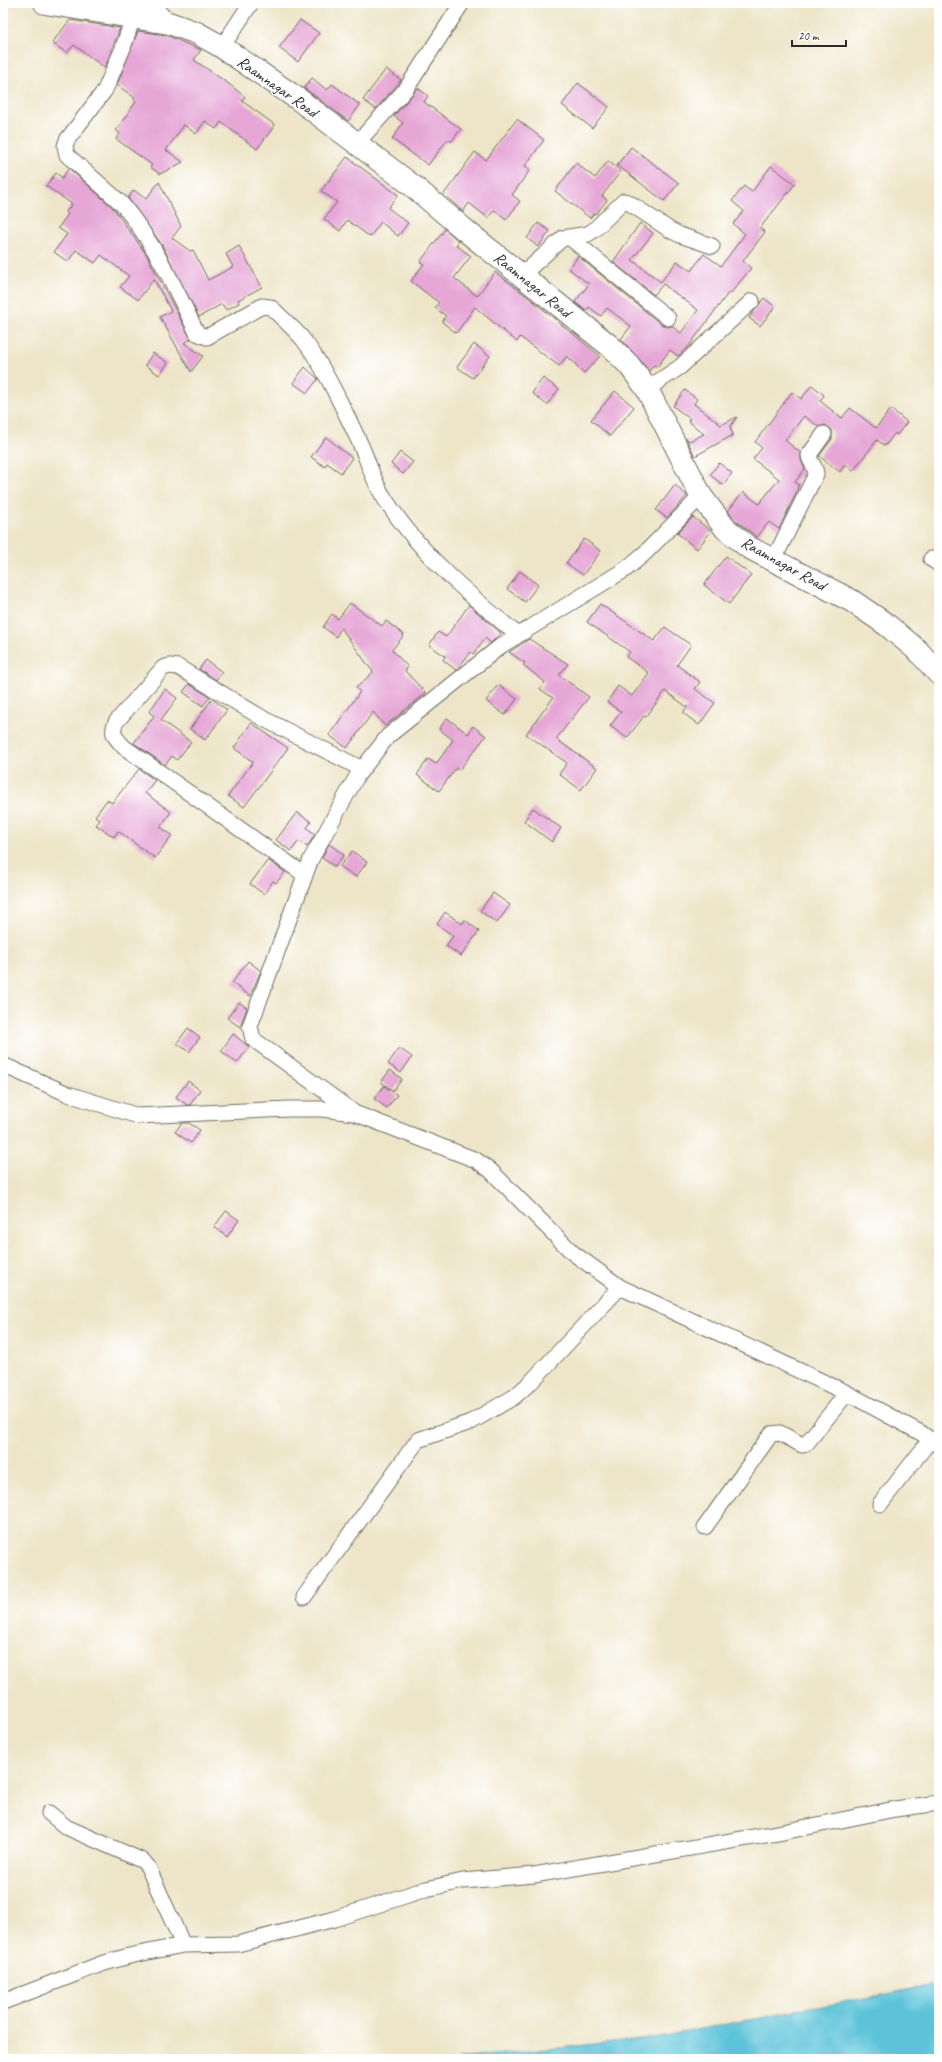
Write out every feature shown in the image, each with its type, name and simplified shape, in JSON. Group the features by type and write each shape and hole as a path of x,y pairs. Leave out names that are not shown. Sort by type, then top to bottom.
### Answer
{"highway":[{"name":"Raamnagar Road","path":"45,3 169,23 197,33 222,46 251,65 357,143 610,346 629,365 647,389 701,496 725,528 748,547 821,584 852,602 887,626 911,645 939,674"}],"street":[{"path":"151,3 169,23"},
{"path":"222,46 251,3"},
{"path":"357,143 406,89 462,3"},
{"path":"133,17 123,48 105,90 67,140 65,146 67,155 105,188 128,211 158,254 197,333 207,337 262,306 270,307 274,310 302,339 331,384 359,441 370,473 385,499 416,541 445,573 465,592 518,635"},
{"path":"522,275 558,242 569,237 591,232 621,203 626,201 680,236 712,246"},
{"path":"569,237 668,318"},
{"path":"647,389 680,367 752,301"},
{"path":"773,561 816,474 816,469 809,458 809,455 824,434"},
{"path":"354,1113 253,1039 250,1026 311,859 362,769 388,736 413,714 502,644 626,569 645,553 701,496"},
{"path":"305,875 124,747 113,736 113,729 116,722 163,668 170,666 178,667 264,719 362,769"},
{"path":"3,1065 68,1094 138,1116 288,1109 322,1109 354,1113 476,1160 490,1170 573,1253 620,1287 847,1393 935,1442 880,1504"},
{"path":"304,1597 418,1440 471,1422 514,1398 620,1287"},
{"path":"705,1527 771,1434 780,1433 802,1445 806,1444 847,1393"},
{"path":"3,2002 101,1964 129,1956 183,1945 238,1944 334,1919 426,1889 463,1881 534,1875 783,1832 895,1809 939,1803"},
{"path":"49,1812 66,1827 143,1861 148,1867 183,1945"}],"water":[{"path":"939,1984 939,2059 458,2059 658,2037"}],"building":[{"path":"70,20 120,28 105,68 74,45 67,53 52,43"},
{"path":"300,20 319,33 298,62 279,48"},
{"path":"138,31 166,35 201,50 194,60 229,84 245,97 242,101 275,125 257,149 221,122 216,129 205,121 196,134 184,125 166,150 183,162 160,174 150,167 152,165 116,139 120,133 116,130 136,102 134,100 135,98 117,85"},
{"path":"386,69 401,80 376,109 363,100"},
{"path":"312,78 327,90 332,84 360,105 348,121 304,88"},
{"path":"578,83 609,107 592,128 562,105"},
{"path":"418,88 428,96 424,102 461,129 451,142 448,139 428,165 392,139 403,123 394,116"},
{"path":"517,119 544,140 525,166 530,170 512,195 520,201 506,220 494,210 488,218 469,203 463,212 444,194 475,152 486,160"},
{"path":"631,147 679,183 664,201 617,165"},
{"path":"347,157 398,195 388,208 408,223 398,236 381,222 370,237 347,220 340,231 324,219 337,202 321,191"},
{"path":"608,161 621,171 602,196 607,200 596,214 594,213 590,218 555,191 576,163 595,178"},
{"path":"771,166 795,184 760,228 765,232 743,261 751,268 731,293 729,292 688,347 678,356 670,350 657,367 654,365 649,371 621,339 631,326 607,308 601,316 589,307 586,311 575,302 589,284 569,269 578,256 662,325 667,327 672,326 681,333 698,310 663,284 654,295 613,262 640,223 653,233 632,260 661,282 677,261 691,271 704,254 721,266 745,234 733,224 744,211 732,201 744,186 752,192"},
{"path":"69,168 114,209 146,254 191,339 184,343 203,356 191,372 160,317 171,311 154,279 138,300 120,287 129,276 101,255 95,263 76,250 68,262 54,252 67,234 58,228 68,214 66,212 72,204 46,186 56,173 62,178"},
{"path":"159,182 181,226 172,238 190,251 193,250 208,280 233,267 226,254 239,246 262,287 238,300 239,303 226,310 222,304 199,317 162,245 128,198 134,190 146,199"},
{"path":"538,223 550,231 538,247 527,238"},
{"path":"445,229 459,241 456,245 471,256 454,278 477,296 495,272 600,356 584,373 567,356 559,366 520,337 517,342 475,307 456,333 442,322 446,316 435,308 439,303 411,281 424,264 420,262"},
{"path":"764,298 775,307 760,326 749,318"},
{"path":"474,344 490,356 473,378 457,367"},
{"path":"153,353 168,363 159,375 145,365"},
{"path":"305,367 318,379 307,393 293,383"},
{"path":"543,378 559,389 547,405 532,393"},
{"path":"812,385 824,395 820,401 842,418 850,408 876,428 891,409 907,422 897,435 895,433 885,446 877,440 853,471 845,464 840,472 819,456 832,439 832,430 825,425 819,427 804,416 785,440 801,453 801,460 805,469 795,482 799,485 797,488 798,489 779,529 769,522 757,537 734,519 728,511 743,492 759,504 779,479 753,459 762,448 755,442 792,392 801,399"},
{"path":"685,390 697,399 694,404 721,425 737,417 730,427 733,435 695,456 686,438 690,441 704,434 688,421 690,419 673,406"},
{"path":"615,391 634,407 610,436 591,420"},
{"path":"326,437 352,458 341,473 327,463 325,467 311,457"},
{"path":"400,452 413,462 403,474 391,464"},
{"path":"719,463 732,473 723,485 710,475"},
{"path":"675,485 687,496 667,518 656,510"},
{"path":"693,517 711,531 697,549 677,533"},
{"path":"584,539 601,551 583,575 566,563"},
{"path":"726,556 751,575 729,604 704,585"},
{"path":"520,571 538,585 525,602 507,589"},
{"path":"350,603 382,626 386,621 404,635 392,650 408,667 405,671 426,693 385,726 373,712 347,748 329,735 360,692 356,688 373,672 341,628 336,637 323,627 332,614 338,619"},
{"path":"600,604 654,641 665,627 691,645 677,665 700,682 695,689 715,703 699,725 683,713 687,707 665,691 646,717 644,716 627,738 610,726 621,712 607,702 618,686 632,696 649,673 626,657 630,652 587,622"},
{"path":"469,605 501,633 491,643 485,638 473,654 471,652 456,670 443,660 445,656 429,645 438,632 446,637"},
{"path":"529,639 568,664 559,675 589,697 556,739 597,768 581,790 559,774 567,763 526,734 553,698 540,689 545,682 523,665 525,663 509,652"},
{"path":"206,660 222,672 216,680 199,669"},
{"path":"189,684 210,697 203,706 183,692"},
{"path":"498,685 517,699 505,715 486,701"},
{"path":"165,689 177,698 161,720 191,742 177,760 172,756 165,765 134,743 154,716 149,712"},
{"path":"212,699 227,710 205,740 190,729"},
{"path":"447,718 468,734 473,726 486,736 459,770 456,768 439,791 417,775 428,759 436,764 453,740 439,729"},
{"path":"251,723 288,748 244,807 228,796 253,762 234,748"},
{"path":"139,769 155,780 145,793 171,812 160,827 172,835 155,858 118,831 114,837 96,825 100,820 95,816 107,800 112,803"},
{"path":"533,808 561,828 552,842 524,821"},
{"path":"297,812 311,822 307,828 315,834 307,847 299,841 291,851 276,840"},
{"path":"329,844 344,855 335,867 322,858"},
{"path":"352,851 367,862 356,877 340,866"},
{"path":"268,860 285,872 276,883 273,881 264,894 250,884"},
{"path":"493,893 510,905 497,923 480,911"},
{"path":"445,912 462,924 465,920 479,931 461,956 446,946 453,936 437,924"},
{"path":"248,961 261,971 250,996 232,983"},
{"path":"239,1002 247,1008 240,1027 227,1018"},
{"path":"188,1028 200,1037 189,1052 177,1043"},
{"path":"233,1034 249,1047 237,1063 221,1051"},
{"path":"399,1048 412,1057 401,1073 388,1064"},
{"path":"390,1070 402,1079 393,1091 381,1082"},
{"path":"188,1081 200,1090 190,1105 187,1105 176,1097"},
{"path":"384,1086 397,1095 387,1108 374,1099"},
{"path":"182,1123 189,1123 200,1130 191,1143 175,1132"},
{"path":"226,1211 239,1220 227,1237 214,1227"}]}
